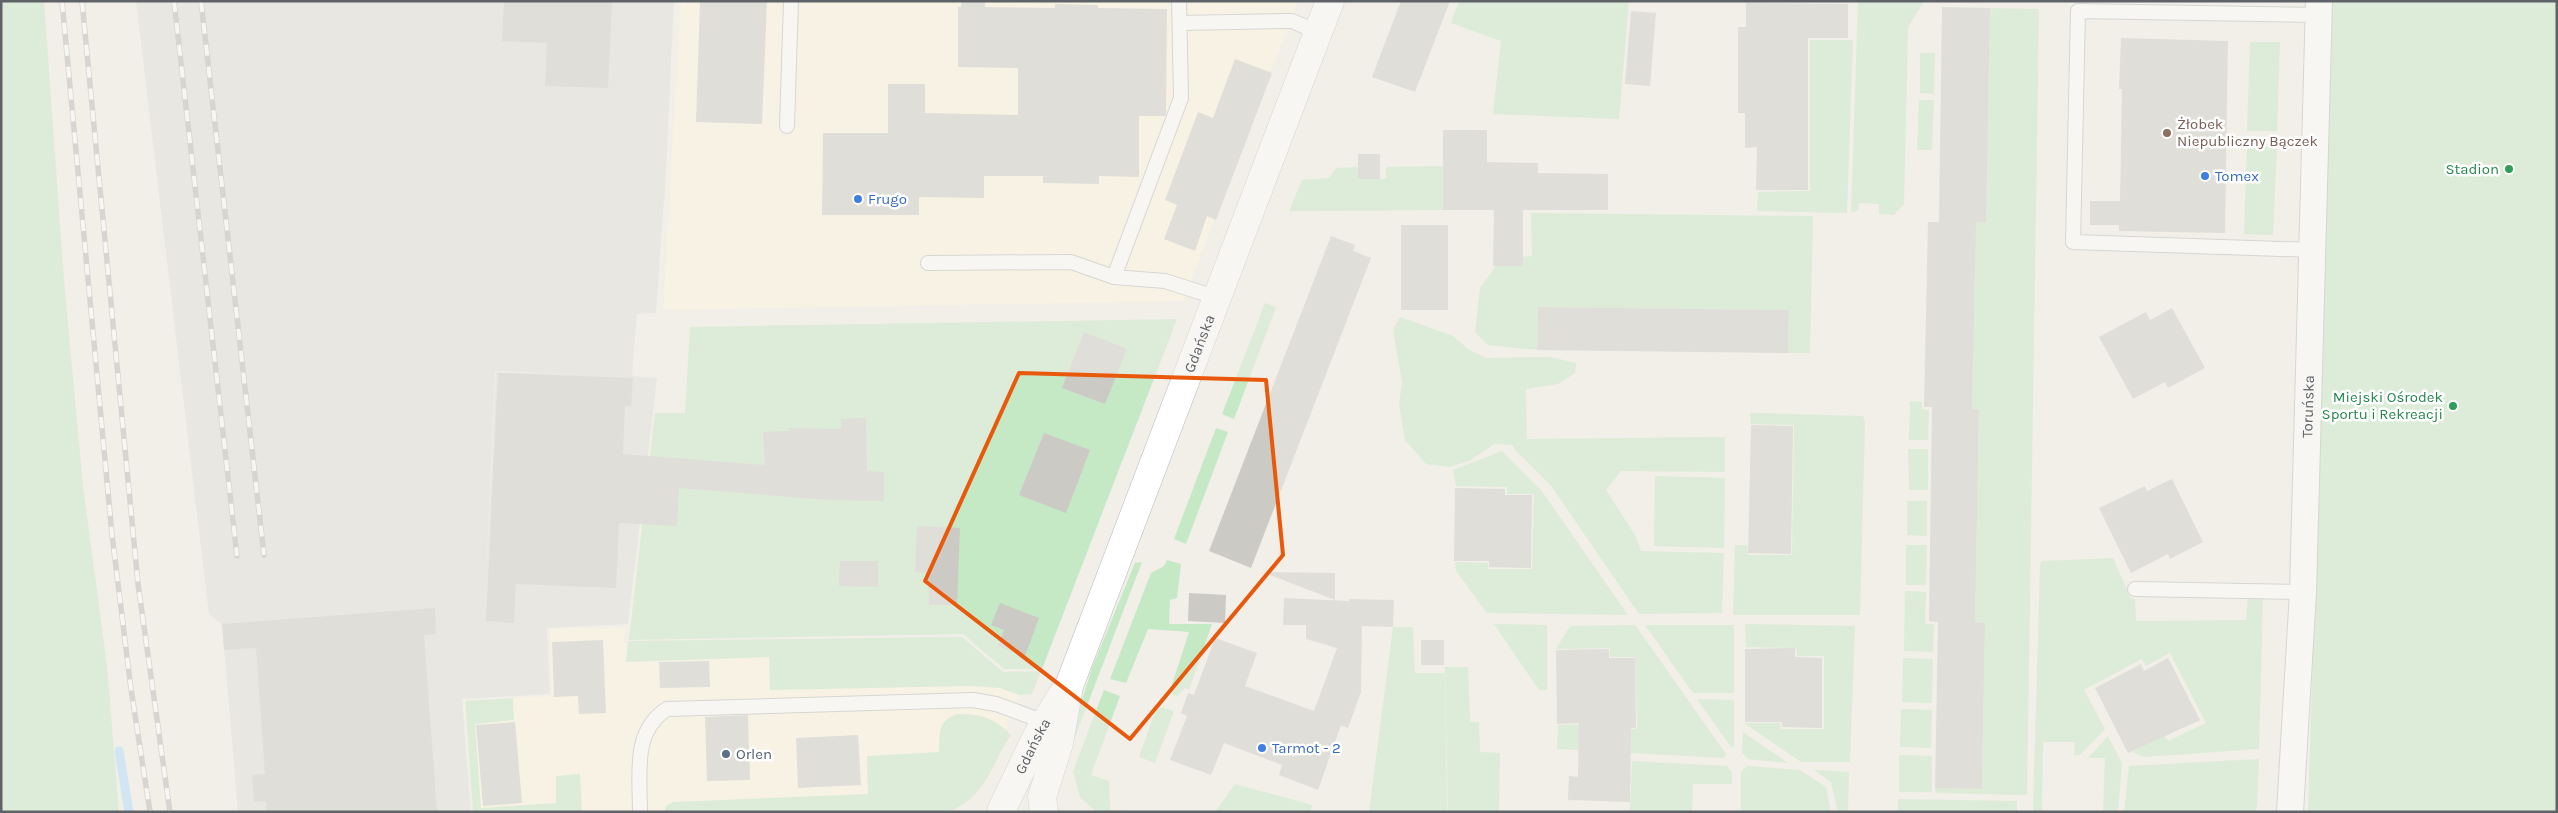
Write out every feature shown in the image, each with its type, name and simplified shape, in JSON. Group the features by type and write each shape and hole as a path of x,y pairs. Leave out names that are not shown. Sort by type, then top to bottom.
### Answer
{"street":[{"name":"Gdańska","path":"1044,812 1042,797 1059,743 1069,686 1215,297 1330,1"},
{"name":"Toruńska","path":"2290,812 2303,592 2319,8"},
{"name":"Gdańska","path":"1001,810 1044,722 1069,686"},
{"path":"1001,810 1009,805 1022,802 1044,812"}],"lane":[{"path":"786,126 791,1"},
{"path":"1114,277 1180,98 1179,1"},
{"path":"2313,250 2073,242 2078,11 2319,8"},
{"path":"1180,23 1283,21 1292,22 1318,32"},
{"path":"928,263 1071,262 1114,277 1165,281 1215,297"},
{"path":"2135,589 2303,592"},
{"path":"640,812 640,764 644,734 649,723 666,708 964,700 996,704 1044,722"}],"highlighted area":[{"path":"1019,373 1266,380 1283,555 1130,739 925,581"}],"shaded area":[{"path":"136,1 674,1 666,173 656,313 637,314 632,376 657,378 628,624 547,628 550,694 462,699 471,812 238,812 222,624 209,615","holes":["495,371 595,375 496,372 485,605"]},
{"path":"681,1 1298,1 1183,301 663,310"},
{"path":"625,627 624,644 960,639 1020,689 1003,737 936,812 473,812 464,701 552,696 550,629"}],"green space":[{"path":"1,1 44,1 64,281 83,486 107,666 119,812 1,812"},
{"path":"1459,1 1629,1 1619,119 1493,114 1501,41 1451,23"},
{"path":"1858,1 1924,1 1908,27 1904,204 1894,215 1879,214 1879,204 1859,203 1858,211 1851,212"},
{"name":"Miejski Ośrodek Sportu i Rekreacji","path":"2332,1 2557,1 2557,812 2308,812"},
{"path":"1990,8 2039,9 2027,795 1936,793 1935,788 1982,789 1985,623 1975,622 1979,409 1972,409 1975,222 1985,223"},
{"path":"1810,40 1853,40 1847,213 1757,211 1758,192 1810,191"},
{"path":"2250,42 2280,42 2277,131 2247,131"},
{"path":"1920,53 1935,53 1934,94 1920,93"},
{"path":"1919,100 1934,100 1932,150 1917,150"},
{"path":"2247,146 2277,147 2273,235 2244,234"},
{"path":"1443,166 1443,210 1289,211 1302,180 1329,178 1336,168 1358,167 1358,179 1386,179 1386,167"},
{"path":"1531,213 1813,216 1810,353 1788,353 1789,310 1538,307 1537,350 1488,345 1475,332 1480,288 1501,259 1532,256"},
{"path":"1265,303 1276,307 1234,419 1222,414"},
{"path":"1400,317 1453,336 1468,349 1486,358 1550,357 1576,363 1575,373 1558,384 1526,389 1527,439 1725,437 1725,472 1621,471 1606,490 1635,535 1641,551 1724,553 1722,613 1639,614 1552,487 1514,449 1513,445 1494,444 1471,460 1450,467 1426,464 1405,440 1399,404 1402,382 1393,330"},
{"path":"1177,319 1042,669 1004,669 963,634 629,640 655,413 685,413 690,327"},
{"path":"1910,401 1922,402 1922,409 1929,410 1928,440 1909,440"},
{"path":"1750,413 1863,416 1865,422 1860,615 1733,615 1735,545 1747,545 1748,555 1792,555 1794,425 1751,424"},
{"path":"1216,428 1228,432 1186,544 1174,539"},
{"path":"1908,449 1928,449 1928,490 1909,490"},
{"path":"1502,451 1541,490 1628,615 1487,613 1456,571 1455,562 1488,563 1488,569 1532,569 1534,494 1507,494 1507,487 1456,486 1453,470"},
{"path":"1655,476 1725,478 1724,548 1654,546"},
{"path":"1907,501 1927,501 1927,536 1907,535"},
{"path":"1906,545 1927,545 1926,585 1906,585"},
{"path":"2113,558 2130,597 2135,599 2136,621 2246,620 2248,597 2263,597 2259,749 2144,757 2132,752 2164,735 2168,741 2206,723 2170,653 2146,666 2142,659 2084,690 2105,729 2081,754 2074,756 2075,742 2043,742 2042,812 2033,812 2040,565 2042,561"},
{"path":"1167,560 1181,564 1177,598 1170,600 1169,624 1212,624 1189,690 1185,688 1177,696 1169,694 1189,632 1148,629 1126,683 1110,679 1151,573 1164,566"},
{"path":"1142,562 1065,763 1063,761 1092,668 1135,563"},
{"path":"1905,591 1926,592 1925,624 1934,624 1933,652 1904,651"},
{"path":"1494,624 1547,625 1547,690 1539,690"},
{"path":"1745,624 1855,626 1850,762 1801,762 1744,723 1780,723 1781,729 1824,729 1824,656 1797,656 1796,648 1746,647"},
{"path":"1635,625 1726,754 1724,758 1557,749 1558,725 1592,724 1593,730 1637,729 1635,657 1610,657 1610,648 1556,649 1570,626"},
{"path":"1645,625 1734,625 1734,693 1693,693"},
{"path":"1393,627 1413,627 1415,673 1445,673 1447,812 1369,812"},
{"path":"962,637 1003,672 1041,671 1032,694 1019,695 1000,688 970,686 770,690 769,657 626,662 628,641"},
{"path":"1903,658 1933,659 1932,703 1902,702"},
{"path":"1445,667 1468,667 1470,722 1479,722 1480,752 1500,753 1499,812 1448,812"},
{"path":"1104,690 1120,696 1091,775 1109,781 1110,810 1166,812 1096,812 1080,797 1073,771"},
{"path":"513,698 514,720 475,724 481,808 556,803 556,776 580,774 582,812 473,812 465,701"},
{"path":"1697,699 1734,700 1734,747 1731,747"},
{"path":"1157,706 1174,711 1155,763 1139,757"},
{"path":"1901,709 1932,710 1931,748 1900,747"},
{"path":"957,714 987,718 1011,735 979,789 960,806 947,812 664,812 666,806 673,802 868,794 867,756 939,752 940,734 943,724 946,720"},
{"path":"1743,732 1788,763 1748,759 1742,753"},
{"path":"2108,736 2122,763 2118,812 2103,812 2105,758 2088,758"},
{"path":"1899,755 1932,756 1932,792 1899,792"},
{"path":"2259,759 2257,806 2255,812 2124,812 2129,766"},
{"path":"1632,761 1727,766 1732,772 1732,784 1693,784 1692,812 1630,812"},
{"path":"1747,766 1800,770 1826,787 1831,812 1741,812 1741,772"},
{"path":"1814,770 1849,772 1848,812 1838,812 1831,782"},
{"path":"1235,784 1312,805 1310,812 1215,812"},
{"path":"1898,799 2017,801 2017,812 1898,812"}],"building":[{"path":"504,1 612,1 608,88 545,86 547,43 502,41"},
{"path":"700,1 767,1 762,124 696,122"},
{"path":"961,1 985,2 985,7 1055,8 1055,4 1098,5 1098,8 1167,9 1166,114 1165,116 1139,116 1139,177 1099,176 1099,184 1043,183 1043,176 984,176 984,198 919,197 919,215 822,215 823,133 888,133 888,84 925,84 925,113 1018,115 1018,68 958,67 958,7 961,7"},
{"path":"1401,1 1450,1 1415,92 1372,77"},
{"path":"1746,3 1848,4 1848,38 1808,38 1808,190 1756,190 1757,147 1745,148 1745,113 1738,113 1738,27 1746,27"},
{"path":"1942,7 1990,8 1986,223 1976,222 1972,409 1979,409 1975,622 1985,623 1982,789 1935,788 1938,622 1929,621 1932,407 1924,407 1928,222 1939,222"},
{"path":"1631,11 1656,13 1650,86 1625,84"},
{"path":"2121,38 2228,41 2225,233 2119,231 2119,225 2090,225 2090,201 2120,201 2122,89 2119,89"},
{"path":"1235,59 1272,73 1216,220 1207,216 1195,251 1164,239 1177,205 1165,200 1198,112 1213,118"},
{"path":"1443,130 1487,130 1487,162 1538,163 1538,173 1608,174 1608,210 1523,210 1523,266 1493,266 1494,210 1443,210"},
{"path":"1358,154 1380,154 1380,179 1358,179"},
{"path":"1401,225 1448,225 1448,310 1401,310"},
{"path":"1331,236 1355,245 1353,251 1371,258 1251,568 1209,551"},
{"path":"1538,307 1789,310 1788,353 1537,350"},
{"path":"2172,308 2205,368 2168,388 2165,382 2133,399 2099,337 2146,312 2150,320"},
{"path":"1084,332 1127,349 1105,404 1062,388"},
{"path":"498,373 633,378 631,406 625,406 623,454 765,465 763,432 789,431 789,428 841,429 841,419 866,418 867,471 884,472 884,501 829,500 679,488 677,526 619,523 616,588 516,584 514,623 486,621"},
{"path":"1751,425 1793,426 1791,554 1748,553"},
{"path":"1044,433 1090,450 1066,513 1019,495"},
{"path":"2172,479 2203,542 2170,559 2168,554 2131,573 2099,508 2145,486 2147,491"},
{"path":"1455,488 1505,489 1505,495 1532,495 1531,568 1489,567 1489,561 1454,561"},
{"path":"917,526 960,528 957,605 929,605 928,573 915,572"},
{"path":"840,561 878,561 878,587 839,586"},
{"path":"1270,572 1335,573 1335,600 1270,575"},
{"path":"1189,593 1226,595 1225,623 1188,621"},
{"path":"1284,598 1349,601 1349,599 1394,600 1393,627 1362,626 1361,692 1348,728 1341,725 1318,790 1279,775 1282,765 1224,743 1211,775 1170,760 1187,716 1181,713 1188,693 1194,695 1215,638 1257,653 1245,686 1314,711 1337,648 1306,639 1306,625 1283,625"},
{"path":"1000,603 1039,618 1025,656 998,646 1004,630 991,625"},
{"path":"435,608 436,634 424,635 437,812 267,812 266,801 254,802 252,775 265,774 256,648 224,650 222,624"},
{"path":"603,640 606,713 579,714 578,696 554,697 552,642"},
{"path":"1421,640 1444,640 1444,665 1421,665"},
{"path":"1795,648 1795,657 1822,658 1822,728 1782,727 1782,722 1745,722 1745,649"},
{"path":"1609,649 1609,658 1635,658 1636,728 1631,728 1630,802 1568,800 1569,776 1578,777 1579,723 1557,724 1556,650"},
{"path":"2168,658 2200,720 2128,753 2095,688 2141,664 2144,671"},
{"path":"709,661 710,687 660,688 659,662"},
{"path":"748,715 750,780 707,781 705,717"},
{"path":"515,722 522,803 483,806 476,725"},
{"path":"858,735 861,785 798,788 796,738"}],"waterway":[{"path":"119,751 129,812"}],"railway":[{"path":"62,1 112,535 131,689 150,812"},
{"path":"82,1 138,584 170,812"},
{"path":"174,1 237,556"},
{"path":"201,1 264,555"}],"place":[{"name":"Żłobek Niepubliczny Bączek","path":"2167,133"},
{"name":"Stadion","path":"2509,169"},
{"name":"Tomex","path":"2205,176"},
{"name":"Frugo","path":"858,199"},
{"name":"Miejski Ośrodek Sportu i Rekreacji","path":"2453,406"},
{"name":"Tarmot - 2","path":"1262,748"},
{"name":"Orlen","path":"726,754"}]}
